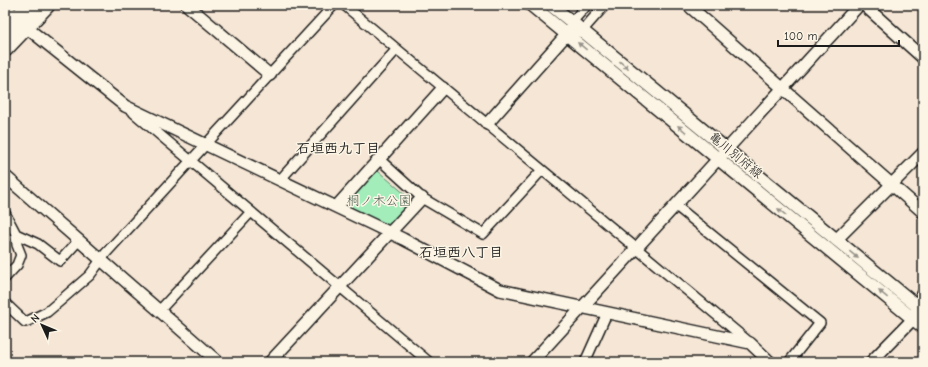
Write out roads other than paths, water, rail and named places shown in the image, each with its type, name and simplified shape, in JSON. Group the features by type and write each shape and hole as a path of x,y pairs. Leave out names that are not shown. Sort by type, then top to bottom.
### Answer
{"highway":[{"path":"5,49 21,23 29,5"},
{"path":"5,30 21,23 47,5"}],"main road":[{"name":"亀川別府線","path":"531,5 718,159 919,313"},
{"name":"亀川別府線","path":"551,5 836,240 919,313 923,327"},
{"path":"5,7 21,23"}],"street":[{"path":"187,5 270,75"},
{"path":"5,303 25,322 47,312 90,275 100,259 334,5"},
{"path":"344,5 750,343 770,362"},
{"path":"487,124 567,34 572,22 588,5"},
{"path":"567,34 582,31 605,5"},
{"path":"688,5 923,212"},
{"path":"532,362 859,5"},
{"path":"864,5 923,58"},
{"path":"21,23 125,106 250,213 429,362"},
{"path":"280,180 397,49"},
{"path":"336,207 444,88"},
{"path":"125,106 390,233 500,290 750,343"},
{"path":"836,240 923,153"},
{"path":"380,160 422,198 483,234 542,170"},
{"path":"5,176 218,362"},
{"path":"270,362 422,198"},
{"path":"675,205 820,324 788,362"},
{"path":"159,311 250,213"},
{"path":"5,278 17,264 21,255 17,245 16,234 6,215"},
{"path":"16,234 38,244 60,261 79,240"},
{"path":"871,362 919,313 923,294"},
{"path":"585,362 607,313"}],"district":[{"name":"石垣西九丁目","path":"338,148"},
{"name":"石垣西八丁目","path":"461,252"}],"park label":[{"name":"桐ノ木公園","path":"379,200"}]}
